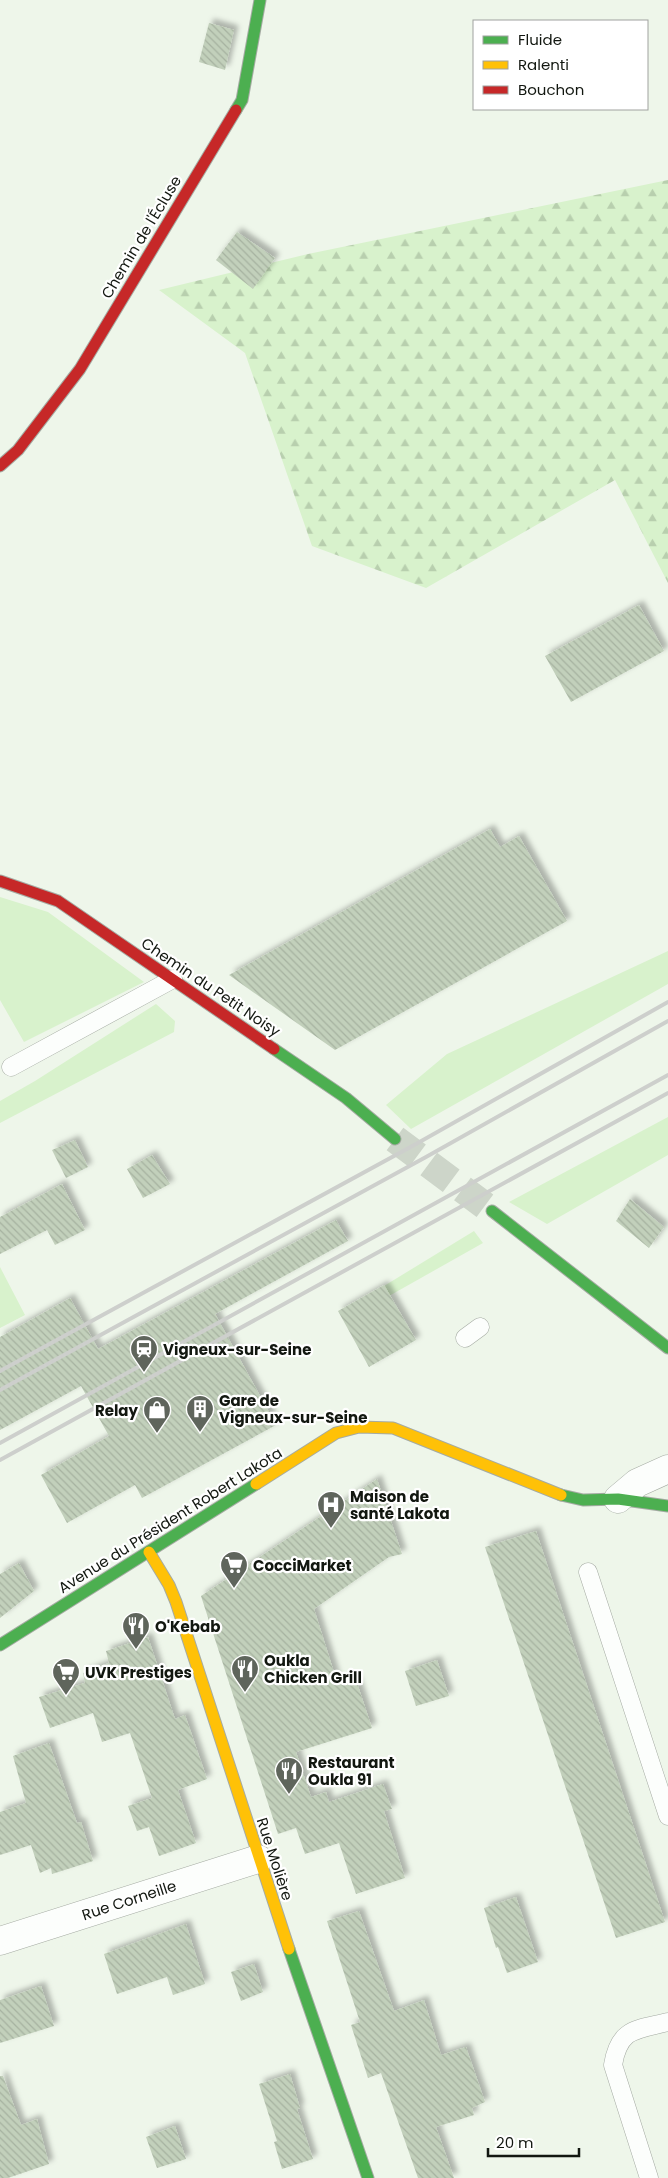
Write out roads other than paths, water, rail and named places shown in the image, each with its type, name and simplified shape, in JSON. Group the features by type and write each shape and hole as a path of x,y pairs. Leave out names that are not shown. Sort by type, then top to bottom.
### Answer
{"street":[{"name":"Chemin de l'Écluse","path":"0,466 18,450 80,369 242,100 260,0"},
{"name":"Chemin du Petit Noisy","path":"0,881 58,901 346,1098 394,1139"},
{"path":"492,1211 668,1348"},
{"name":"Avenue du Président Robert Lakota","path":"0,1645 336,1433 359,1427 393,1428 555,1494 583,1500 618,1499 668,1506"},
{"path":"618,1499 637,1483 668,1469"},
{"name":"Rue Molière","path":"149,1552 169,1585 176,1602 258,1859 368,2178"},
{"name":"Rue Corneille","path":"0,1941 258,1859"}],"lane":[{"path":"12,1067 173,979"},
{"path":"465,1338 480,1327"},
{"path":"588,1572 668,1816"},
{"path":"649,2178 613,2065 616,2049 622,2038 632,2032 668,2022"}],"tunnel":[{"path":"395,1139 492,1211"}],"railway":[{"path":"0,1371 416,1144 668,1002"},
{"path":"0,1390 426,1157 668,1021"},
{"path":"0,1443 668,1075"},
{"path":"0,1460 668,1093"}],"place":[{"name":"Vigneux-sur-Seine","path":"144,1373"},
{"name":"Gare de Vigneux-sur-Seine","path":"200,1433"},
{"name":"Relay","path":"157,1434"},
{"name":"Maison de santé Lakota","path":"331,1529"},
{"name":"CocciMarket","path":"234,1589"},
{"name":"O'Kebab","path":"136,1650"},
{"name":"Oukla Chicken Grill","path":"245,1693"},
{"name":"UVK Prestiges","path":"66,1696"},
{"name":"Restaurant Oukla 91","path":"289,1795"}]}
